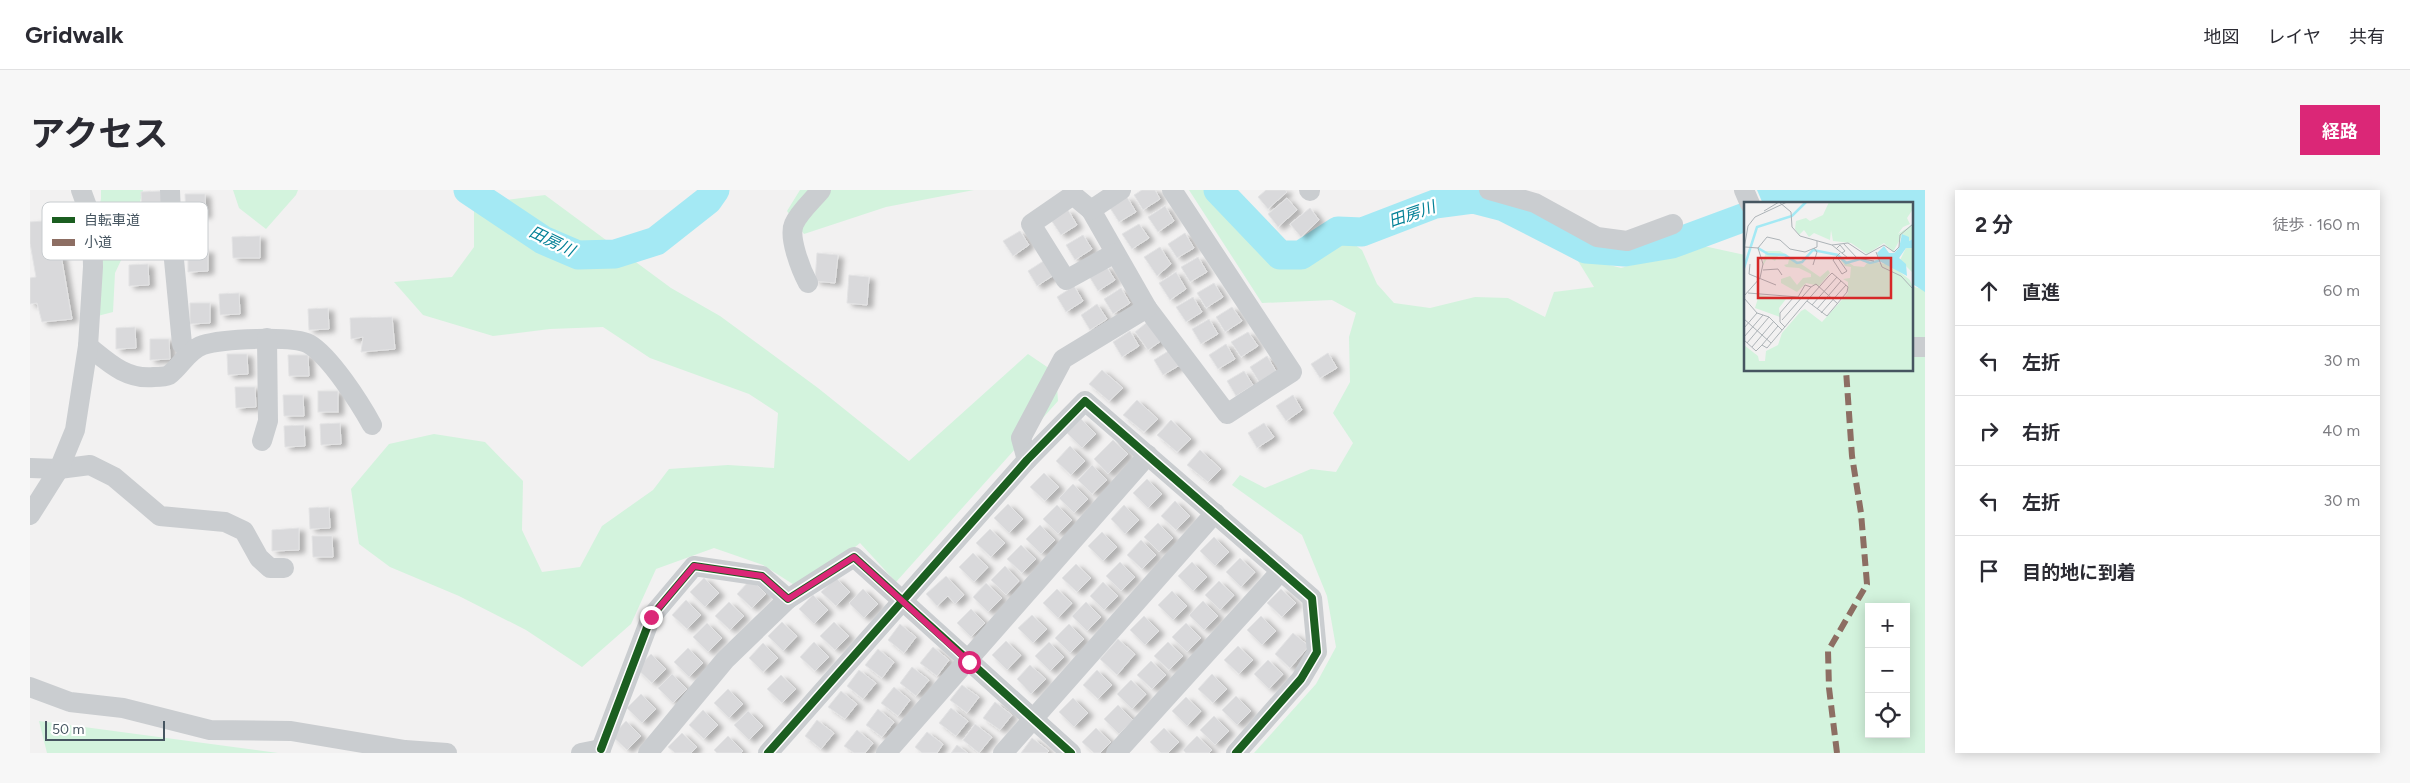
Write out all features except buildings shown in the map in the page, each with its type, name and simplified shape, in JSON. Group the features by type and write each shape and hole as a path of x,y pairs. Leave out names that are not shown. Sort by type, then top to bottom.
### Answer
{"street":[{"path":"81,190 85,202"},
{"path":"808,283 801,269 792,231 794,222 821,190"},
{"path":"1091,210 1121,190"},
{"path":"1115,254 1066,280 1031,224 1073,195 1091,210 1146,308 1227,414 1292,372 1172,190"},
{"path":"1488,190 1535,203 1597,238 1627,242 1673,224"},
{"path":"1744,190 1749,202"},
{"path":"30,515 59,469 75,430 88,346 93,260"},
{"path":"174,260 182,344 191,352"},
{"path":"1027,460 1021,438 1063,360 1146,308"},
{"path":"88,346 117,370 144,378 168,376 191,352 203,345 267,338 308,344 331,366 355,395 372,425"},
{"path":"262,441 268,421 267,338"},
{"path":"1912,346 1925,347"},
{"path":"768,753 1027,460 1085,400 1312,598 1317,652 1301,679 1236,753"},
{"path":"886,753 969,662 1148,455"},
{"path":"30,468 59,469 90,465 114,477 160,516 225,522 244,530 259,558 270,568 284,568"},
{"path":"1003,753 1215,513"},
{"path":"648,753 725,660 788,599 854,557 901,603 1034,718 1071,753"},
{"path":"581,753 603,751 651,617 694,566 762,576 788,599"},
{"path":"1116,753 1281,571"},
{"path":"30,687 70,702 123,708 210,730 291,731 405,750 447,753"}],"green space":[{"path":"101,190 143,190 140,202 100,202"},
{"path":"233,190 298,190 296,195 266,229 239,208"},
{"path":"800,190 974,190 886,207 804,234 787,211"},
{"path":"1189,190 1225,190 1278,256 1298,265 1347,239 1362,250 1377,284 1394,303 1430,308 1475,297 1508,298 1545,317 1554,292 1594,287 1575,256 1621,268 1699,245 1744,255 1744,371 1912,371 1912,286 1925,290 1925,753 1254,753 1316,684 1336,647 1327,596 1302,535 1232,485 1240,475 1265,488 1311,469 1336,472 1353,443 1333,413 1350,382 1349,337 1356,313 1332,300 1262,303"},
{"path":"545,195 671,288 720,316 818,388 909,461 1028,354 1056,373 1058,401 896,582 860,543 802,590 763,565 714,548 656,569 631,624 582,667 526,630 459,596 390,567 359,544 351,489 389,444 434,434 485,442 523,481 522,530 542,572 580,567 602,526 653,490 669,469 728,465 774,468 778,413 749,394 650,358 603,327 550,329 493,336 423,315 394,282 452,277 474,247 474,204"},
{"path":"91,260 121,260 115,273 113,312 90,318"},
{"path":"39,721 278,753 47,753"}],"water":[{"path":"1757,190 1925,190 1925,292 1912,284 1912,202 1762,202"}],"waterway":[{"name":"田房川","path":"468,190 543,240 578,255 615,254 656,241 708,200 715,190"},
{"name":"田房川","path":"1218,190 1280,255 1301,255 1338,231 1362,232 1435,204 1473,199 1504,207 1586,249 1625,252 1672,244 1744,217"}],"marked path":[{"path":"1837,753 1829,688 1828,651 1867,584 1861,513 1852,456 1846,371"}],"cycle path":[{"path":"768,753 1027,460 1085,401 1312,598 1317,652 1301,679 1236,753"},
{"path":"601,749 651,617 694,566 762,576 788,599 854,557 1071,753"}],"route":[{"path":"651,617 694,566 762,576 788,599 854,557 901,603 969,662"}]}
